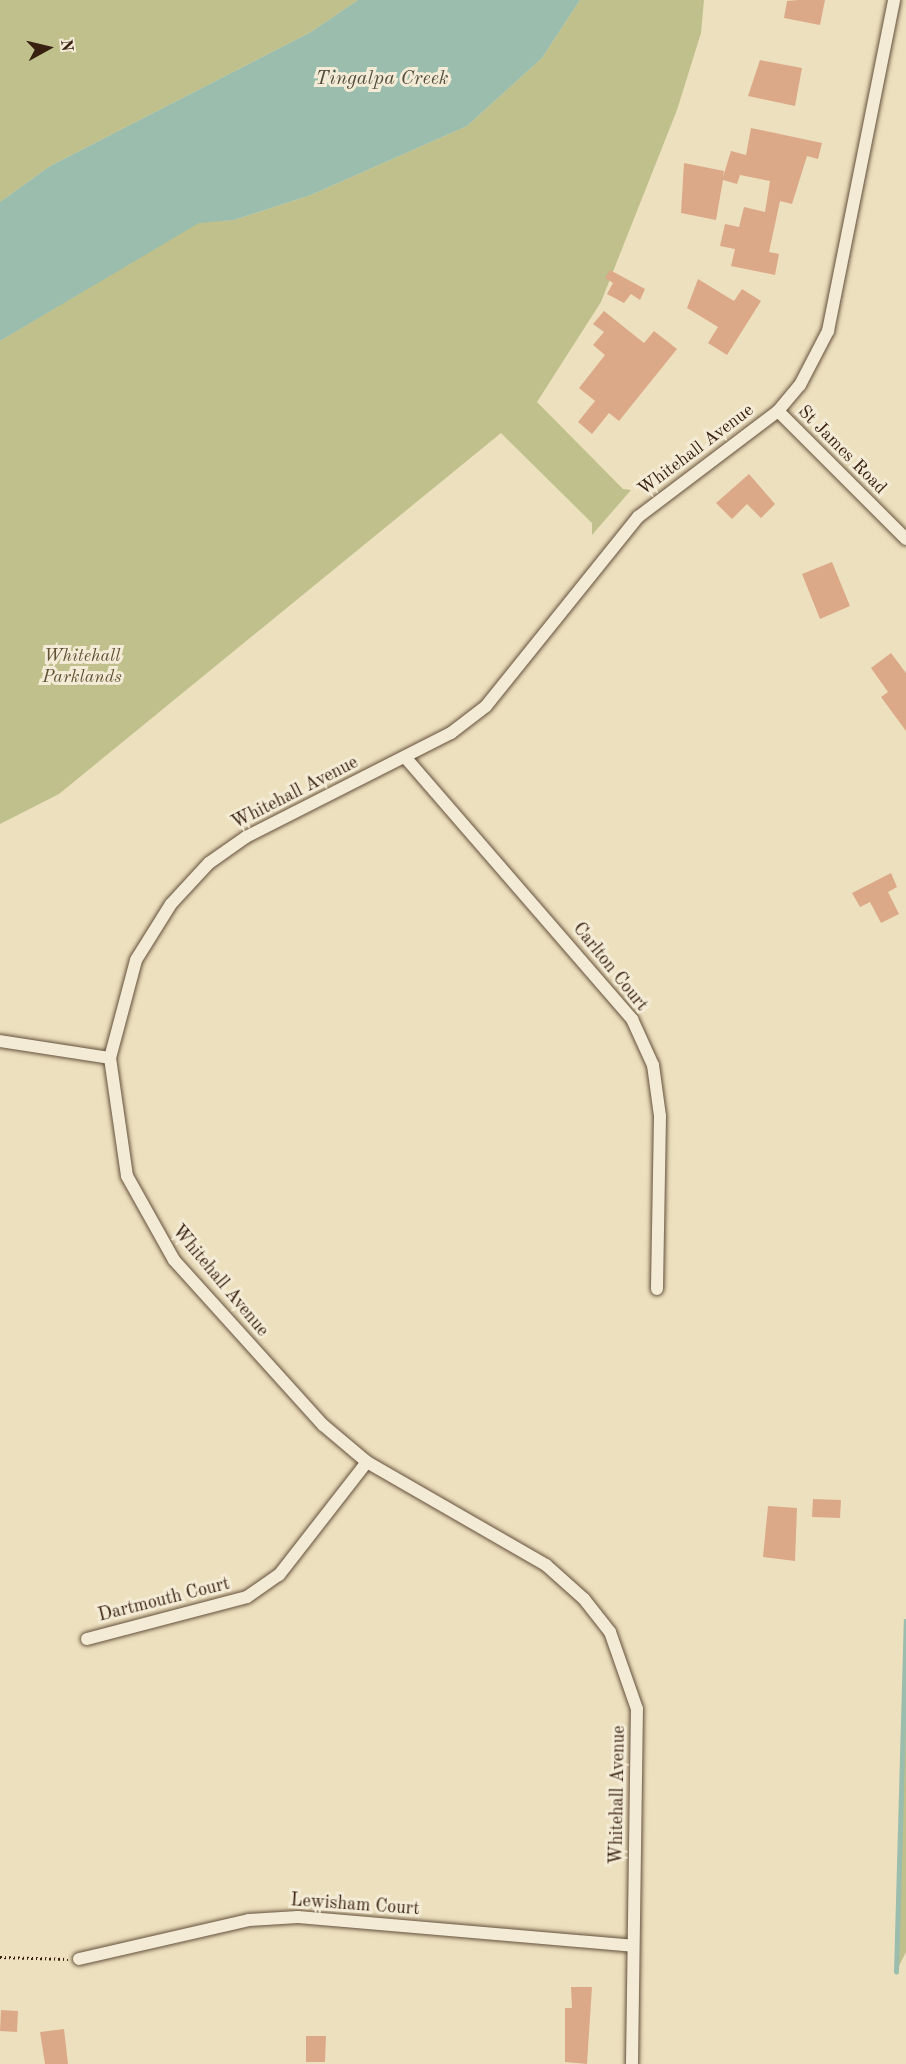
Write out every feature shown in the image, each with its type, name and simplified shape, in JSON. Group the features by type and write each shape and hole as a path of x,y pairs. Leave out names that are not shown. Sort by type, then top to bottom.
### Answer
{"street":[{"name":"Whitehall Avenue","path":"633,2064 637,1710 610,1632 584,1599 546,1564 367,1462 300,1402 174,1260 149,1222 127,1176 110,1058 136,960 171,904 209,863 246,837 405,757 486,706 638,518 778,411 816,361 828,331 894,0"},
{"name":"St James Road","path":"778,411 906,539"},
{"name":"Carlton Court","path":"405,757 632,1019 653,1065 660,1116 657,1289"},
{"path":"0,1041 110,1058"},
{"name":"Dartmouth Court","path":"87,1639 247,1597 279,1575 367,1462"},
{"name":"Lewisham Court","path":"79,1959 249,1920 298,1917 633,1946"}],"path":[{"path":"0,1957 79,1959"}],"green space":[{"path":"0,0 358,0 311,32 50,166 0,202"},
{"name":"Whitehall Parklands","path":"580,0 704,0 701,33 677,110 601,302 537,402 623,489 631,490 592,535 592,523 501,433 59,794 0,824 0,341 199,222 234,220 311,195 467,126 542,58"},
{"path":"906,1621 906,1952 896,1972"}],"water":[{"name":"Tingalpa Creek","path":"358,0 580,0 542,58 467,126 311,195 234,220 199,223 0,341 0,202 50,166 311,32"}],"building":[{"path":"825,0 820,25 784,18 787,1"},
{"path":"760,60 802,68 795,106 748,96"},
{"path":"751,128 822,143 818,159 807,156 792,204 780,201 769,252 779,254 775,275 731,266 735,249 720,246 725,224 739,227 744,207 765,212 770,181 740,175 737,184 723,180 716,220 681,213 684,163 724,171 723,177 731,151 746,155"},
{"path":"610,270 645,289 640,300 631,294 624,303 607,294 613,283 605,278"},
{"path":"698,279 734,301 742,289 761,301 727,355 708,343 718,327 687,308"},
{"path":"604,311 644,343 654,331 677,349 619,421 609,413 592,434 578,422 595,401 579,388 605,355 593,345 604,332 593,324"},
{"path":"749,474 775,504 761,518 747,504 732,519 716,503"},
{"path":"832,562 850,606 820,619 802,574"},
{"path":"891,653 906,673 906,731 881,697 888,692 871,668"},
{"path":"891,873 897,887 888,892 899,914 881,923 870,902 860,907 852,893"},
{"path":"813,1499 841,1500 840,1518 812,1517"},
{"path":"768,1506 797,1508 795,1561 763,1557"},
{"path":"571,1987 592,1987 587,2064 565,2062 565,2008 572,2008"},
{"path":"1,2010 18,2011 17,2032 0,2031"},
{"path":"64,2029 68,2064 45,2064 40,2032"},
{"path":"306,2036 326,2036 325,2062 306,2062"}],"waterway":[{"path":"896,1972 906,1621"}]}
